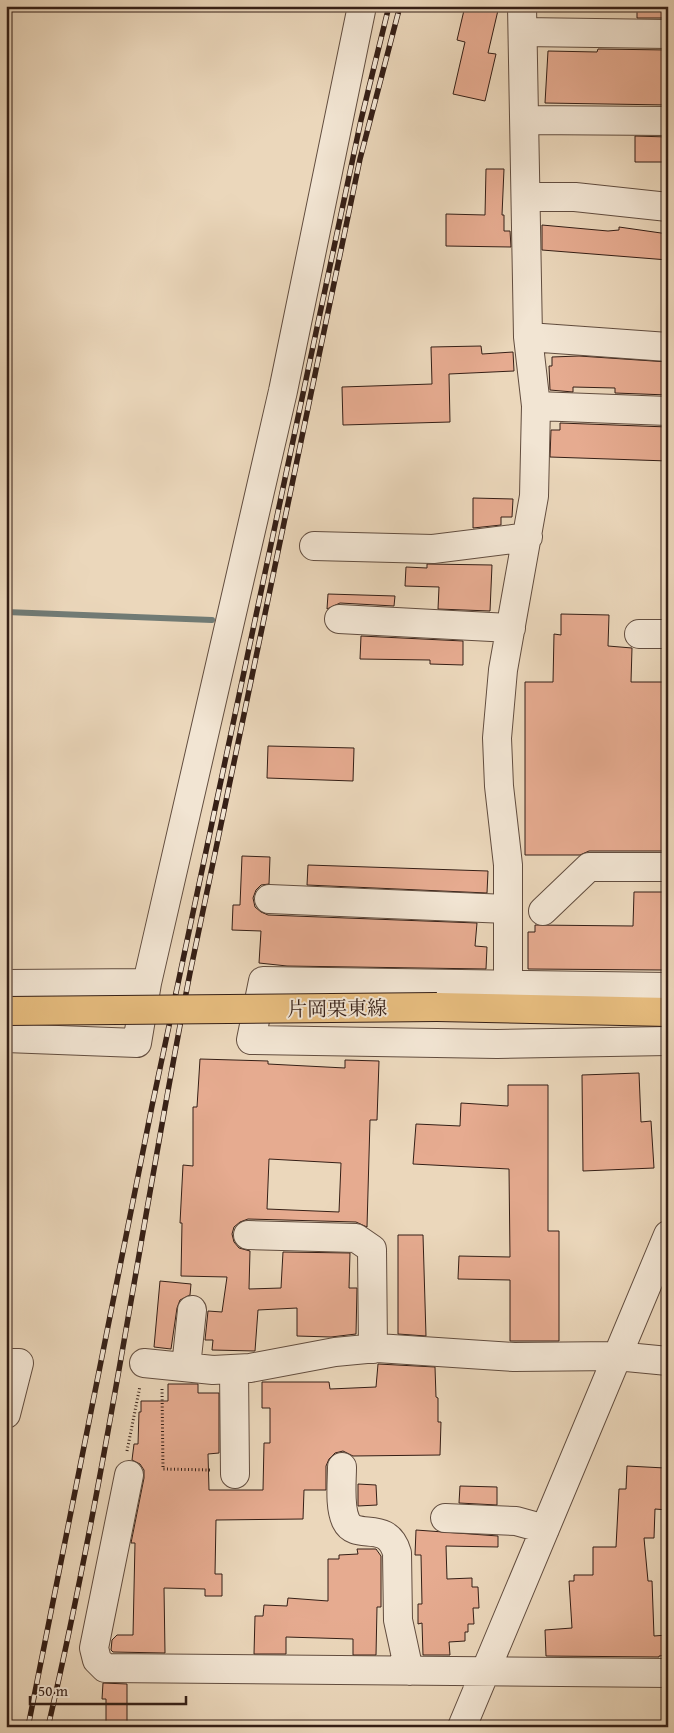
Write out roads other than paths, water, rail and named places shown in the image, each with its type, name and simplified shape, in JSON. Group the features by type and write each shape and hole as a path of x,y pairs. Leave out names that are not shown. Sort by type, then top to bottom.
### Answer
{"main road":[{"name":"片岡栗東線","path":"6,1011 437,1007 668,1012"}],"street":[{"path":"6,1038 137,1043 147,984 284,391 362,6"},
{"path":"508,984 508,866 499,786 497,738 504,670 534,496 536,406 528,337 523,19 668,34"},
{"path":"526,120 668,120"},
{"path":"526,197 575,197 668,207"},
{"path":"528,337 668,347"},
{"path":"536,406 668,411"},
{"path":"314,546 434,549 528,537"},
{"path":"339,620 511,628"},
{"path":"639,634 668,634"},
{"path":"543,911 589,867 668,868"},
{"path":"269,899 507,909"},
{"path":"668,987 263,981 251,1040 497,1044 668,1041"},
{"path":"383,1042 384,982"},
{"path":"6,984 147,984"},
{"path":"248,1235 356,1238 372,1250 373,1348"},
{"path":"462,1727 668,1235"},
{"path":"192,1310 164,1365 213,1370 250,1368 334,1352 373,1348 514,1357 616,1356 668,1361"},
{"path":"6,1363 19,1363 6,1414"},
{"path":"234,1369 235,1474"},
{"path":"342,1466 346,1523 352,1528 382,1532 394,1543 397,1553 398,1620 409,1671"},
{"path":"129,1476 94,1648 97,1660 106,1668 668,1673"},
{"path":"445,1518 516,1521 545,1529"}],"waterway":[{"path":"6,612 212,620"}],"railway":[{"path":"28,1727 152,1106 361,120 389,6"},
{"path":"48,1727 88,1539 190,973 360,159 400,6"}]}
